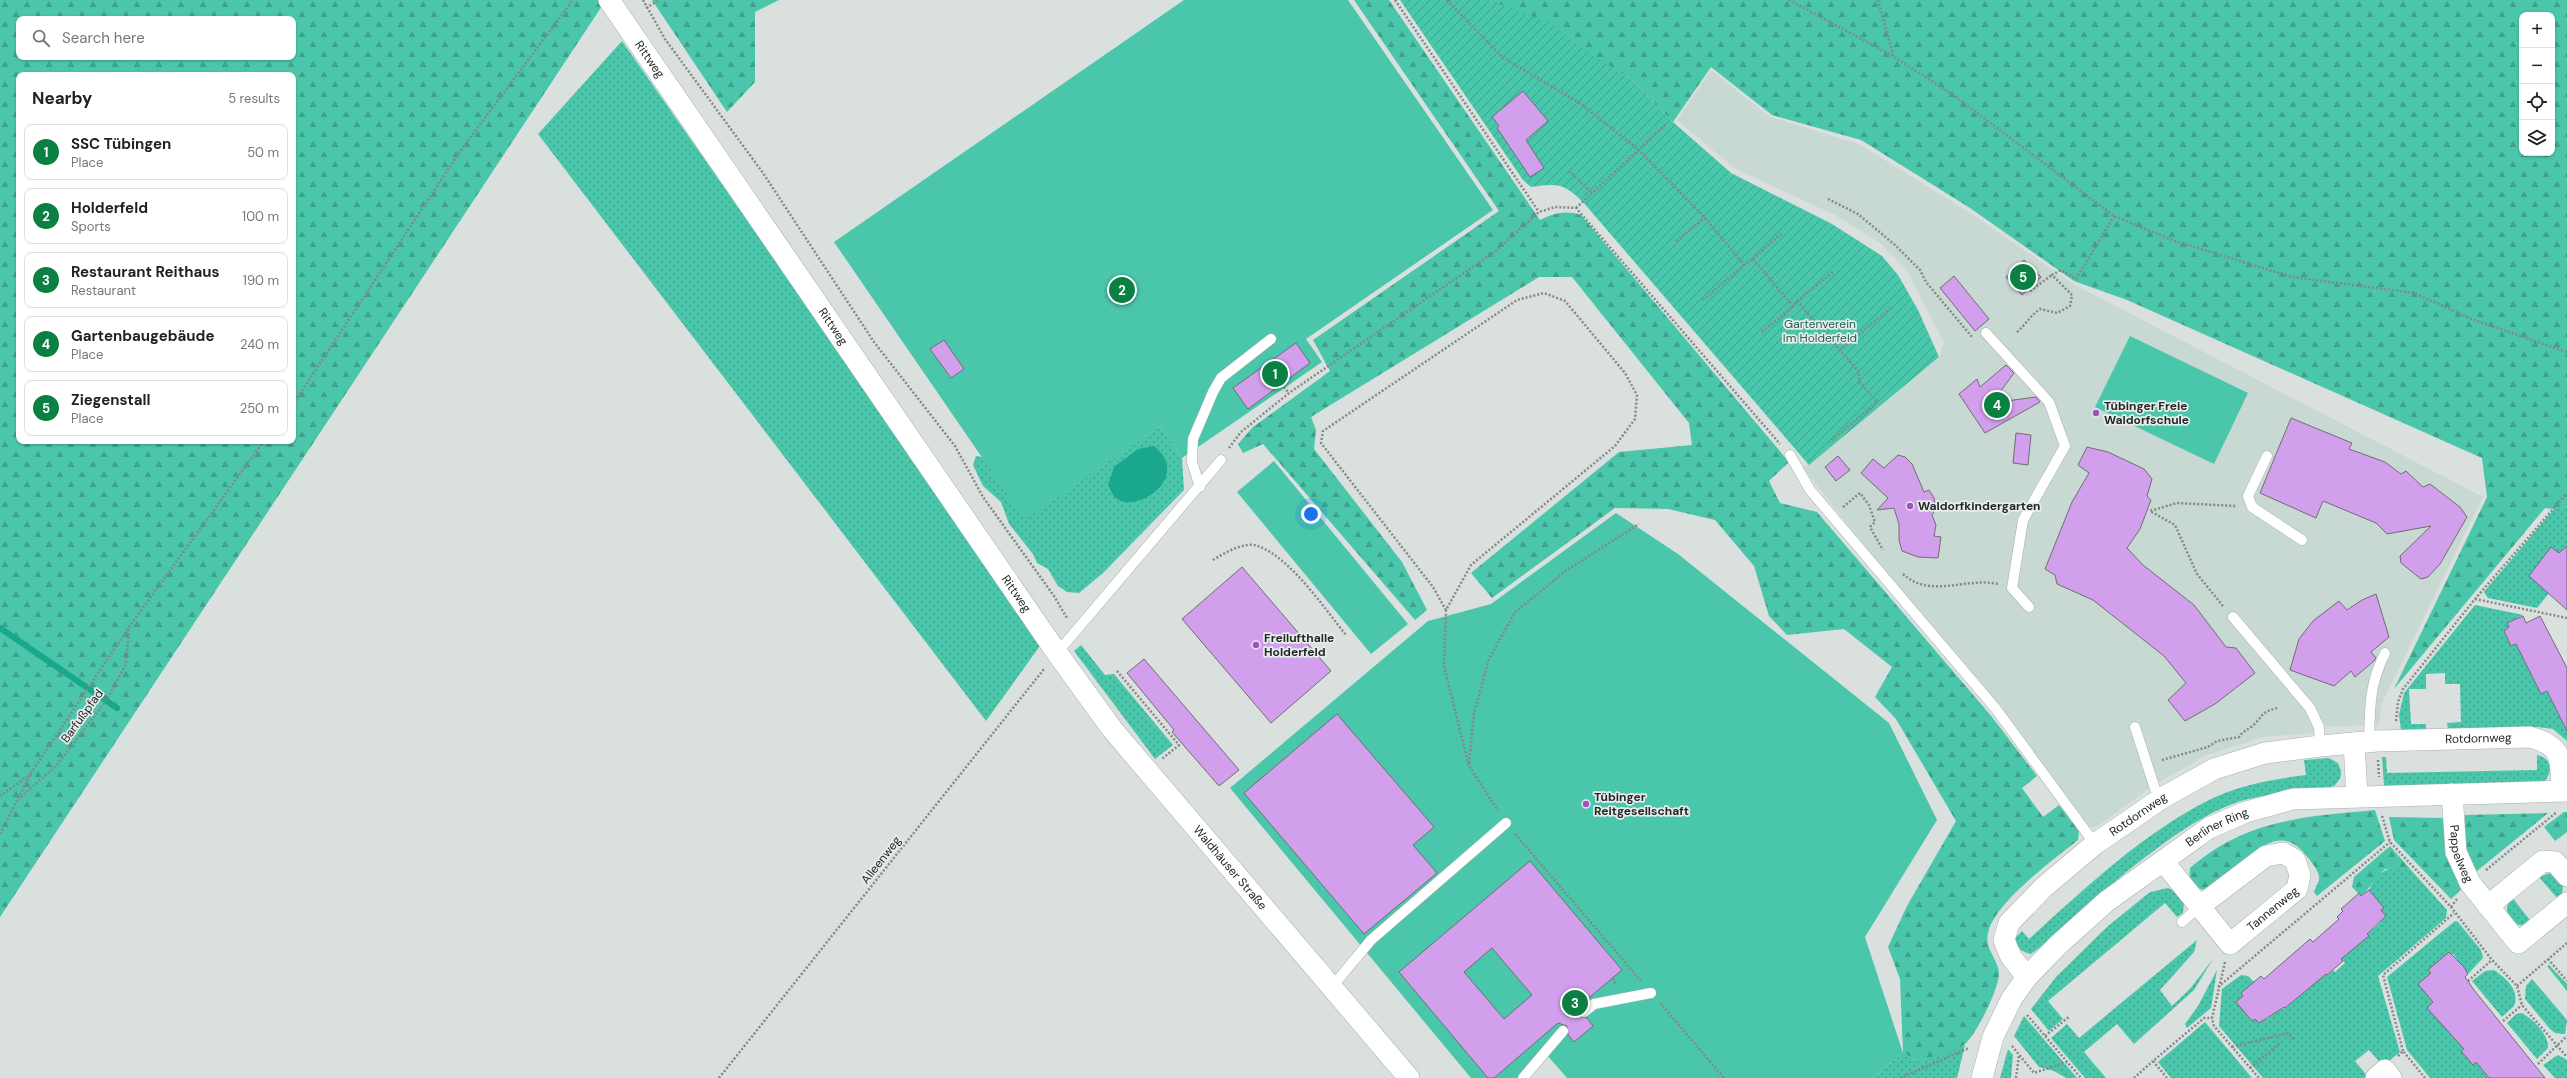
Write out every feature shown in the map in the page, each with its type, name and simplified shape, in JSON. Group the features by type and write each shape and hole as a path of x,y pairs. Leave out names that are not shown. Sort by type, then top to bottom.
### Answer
{"street":[{"name":"Rittweg","path":"609,0 1057,653"},
{"name":"Waldhäuser Straße","path":"1057,653 1112,729 1409,1078"},
{"name":"Rotdornweg","path":"2027,977 2011,957 2004,940 2009,923 2044,887 2095,844 2162,798 2214,769 2265,753 2320,746 2374,742 2530,737 2548,742 2560,754 2564,791"},
{"path":"2357,796 2374,742"},
{"name":"Berliner Ring","path":"1982,1078 1993,1037 2012,998 2027,977 2107,901 2208,828 2246,812 2293,799 2564,791"},
{"name":"Pappelweg","path":"2452,794 2456,852 2470,883 2518,943 2567,903"},
{"name":"Tannenweg","path":"2200,906 2266,856 2283,853 2295,860 2300,875 2297,889 2230,944"},
{"path":"2163,861 2230,944"},
{"path":"2488,906 2543,861 2555,862 2567,876"},
{"path":"2376,1078 2385,1070 2391,1078"}],"lane":[{"path":"1986,333 2049,402 2065,446 2024,520 2012,588 2029,607"},
{"path":"1200,486 1192,462 1193,439 1213,392 1221,378 1271,339"},
{"path":"1790,455 1810,490 1996,709 2095,844"},
{"path":"2267,456 2248,496 2252,507 2302,540"},
{"path":"1057,653 1221,460"},
{"path":"2233,617 2310,708 2319,727 2320,746"},
{"path":"2374,742 2370,696 2376,672 2385,653"},
{"path":"2135,727 2155,789 2162,798"},
{"path":"1331,988 1371,940 1506,823"},
{"path":"2182,922 2200,906"},
{"path":"1584,1012 1594,1004 1651,993"},
{"path":"1524,1078 1563,1031"}],"path":[{"path":"296,399 461,150 574,0"},
{"path":"643,0 646,8 665,40 763,173 874,342 955,446 983,497 1054,596 1075,632"},
{"path":"646,8 659,0"},
{"path":"1395,0 1539,212"},
{"path":"1447,0 1502,57 1581,104 1638,149 1705,218 1744,265"},
{"path":"1789,0 1893,56 1956,97 2114,216 2174,240 2292,277 2414,293 2474,320 2567,352"},
{"path":"1878,0 1893,56"},
{"path":"1576,208 1666,124"},
{"path":"1569,170 1592,193"},
{"path":"1828,199 1858,214 1895,245 1920,270 1926,282 1973,339 1986,333"},
{"path":"1221,460 1241,432 1289,393 1493,253 1539,212 1555,206 1576,208 1790,455"},
{"path":"2030,291 2061,270 2076,279 2086,266 2114,216"},
{"path":"1676,241 1705,218"},
{"path":"1703,300 1782,234"},
{"path":"1752,259 1793,306"},
{"path":"1762,332 1833,272"},
{"path":"2017,332 2025,324 2028,318 2040,309 2058,313 2070,306 2072,295 2052,275"},
{"path":"1446,610 1433,587 1320,443 1323,431 1517,300 1544,293 1565,300 1625,373 1637,395 1635,420 1615,446 1471,565 1446,610 1444,666 1469,766 1506,823 1724,1078"},
{"path":"1798,301 1859,372 1859,381 1876,402 1830,442"},
{"path":"1840,350 1890,308"},
{"path":"1281,384 1289,393"},
{"path":"0,834 31,773 129,627 262,444"},
{"path":"1841,508 1860,493 1869,505 1875,522 1870,527 1885,555"},
{"path":"2567,493 2474,599 2403,689 2398,702 2374,742 2381,812 2390,842 2451,907 2454,914 2492,960 2516,986 2522,1005 2567,1057"},
{"path":"2233,617 2197,574 2175,525 2150,511 2176,503 2252,507"},
{"path":"1469,766 1474,713 1489,659 1515,612 1568,570 1639,524"},
{"path":"1213,560 1232,548 1257,545 1278,558 1295,573 1346,635"},
{"path":"1900,571 1927,586 1951,586 1983,581 2012,588"},
{"path":"2474,599 2567,618"},
{"name":"Barfußpfad","path":"19,798 56,766 106,701 126,664 129,627"},
{"name":"Alleenweg","path":"719,1078 1057,653"},
{"path":"1117,671 1179,745 1156,764"},
{"path":"2147,763 2194,752 2208,747 2217,741 2238,737 2244,730 2251,728 2267,710 2277,708"},
{"path":"0,796 31,773"},
{"path":"2451,907 2470,883 2563,807 2564,791"},
{"path":"2218,987 2390,842"},
{"path":"2403,1052 2383,975 2454,914"},
{"path":"2516,986 2567,943"},
{"path":"2230,944 2218,987 2212,1018 2214,1026 2258,1078"},
{"path":"2548,959 2567,981"},
{"path":"2468,981 2492,960"},
{"path":"1613,978 1618,984 1616,985"},
{"path":"2012,998 2081,1078"},
{"path":"2503,1021 2522,1005"},
{"path":"2046,1036 2070,1016"},
{"path":"2134,1078 2204,1018 2212,1018"},
{"path":"2232,1047 2288,1033 2294,1040"},
{"path":"2538,1064 2567,1036"},
{"path":"1993,1037 2010,1044 2034,1073 2067,1062"},
{"path":"2250,1068 2281,1042"},
{"path":"1900,1078 1973,1046"},
{"path":"2016,1078 2019,1055"},
{"path":"2153,1062 2167,1078"}],"shaded area":[{"name":"Tübinger Freie Waldorfschule","path":"1711,70 1770,117 1859,144 1967,211 2075,285 2483,497 2382,703 2379,725 2313,727 2313,733 2263,737 2207,755 2154,785 2096,827 2088,827 1803,468 1939,358 1944,342 1906,269 1879,242 1835,215 1734,168 1677,120"},
{"path":"1154,446 1165,458 1167,470 1164,481 1156,491 1146,498 1134,502 1123,501 1114,496 1108,485 1114,467 1138,449"}],"green space":[{"path":"0,0 606,0 0,917"},
{"path":"652,0 779,0 755,12 755,82 727,112"},
{"path":"1184,0 1348,0 1493,210 1306,339 1322,362 1182,458 1160,426 1025,520 834,242"},
{"path":"1354,0 1389,0 1540,220 1560,213 1581,215 1789,462 1769,481 1780,503 1817,512 1992,717 2037,776 2022,788 2043,817 2059,805 2079,831 2078,840 2026,882 2001,908 1993,921 1987,938 1989,949 1998,968 1998,980 1981,1021 1962,1047 1920,1062 1903,1053 1900,979 1888,947 1907,906 1956,821 1896,719 1875,697 1892,667 1844,629 1787,635 1769,616 1754,566 1715,520 1668,509 1615,508 1492,598 1471,573 1619,452 1692,445 1689,423 1572,277 1539,277 1311,417 1316,430 1314,449 1402,562 1427,610 1415,620 1263,444 1243,453 1238,444 1253,427 1330,371 1313,340 1499,211"},
{"name":"Gartenverein Im Holderfeld","path":"1400,0 1489,0 1550,23 1588,53 1630,78 1673,122 1731,173 1832,224 1882,256 1898,275 1918,310 1939,357 1809,465 1583,202 1571,191 1560,186 1547,185 1531,187 1523,180"},
{"path":"1489,0 2567,0 2567,506 2554,509 2545,508 2394,689 2487,497 2482,458 2127,300 2074,281 1970,208 1861,140 1772,115 1711,67 1673,122 1630,78"},
{"path":"622,41 1042,643 986,721 538,134"},
{"path":"2130,336 2248,393 2214,464 2095,407"},
{"path":"1160,426 1182,458 1184,490 1103,573 1079,593 1067,592 1058,586 1048,569 1037,563 1033,554 1009,524 1001,502 983,486 973,465 976,456 982,457 1025,519"},
{"path":"1274,461 1408,624 1371,654 1237,492"},
{"path":"2567,506 2567,546 2559,553 2549,593 2537,608 2488,598 2484,592 2554,509"},
{"name":"Tübinger Reitgesellschaft","path":"1616,513 1678,554 1889,723 1937,820 1865,937 1903,1053 1873,1078 1567,1078 1547,1055 1519,1078 1471,1078 1230,788 1428,621 1491,604"},
{"path":"2475,605 2523,615 2508,623 2509,627 2504,631 2511,646 2526,639 2521,654 2541,694 2559,685 2567,702 2556,708 2564,725 2567,723 2567,741 2553,729 2538,727 2448,729 2447,723 2461,722 2460,684 2445,684 2445,673 2426,674 2426,689 2409,689 2411,724 2426,724 2426,729 2401,730 2399,715 2404,693"},
{"path":"1081,645 1105,675 1114,674 1173,745 1155,759 1074,651"},
{"path":"2537,755 2545,759 2550,766 2549,774 2544,782 2384,786 2382,757 2386,757 2387,773 2537,770"},
{"path":"2329,758 2338,763 2341,770 2339,781 2334,786 2248,799 2214,812 2191,825 2146,856 2103,891 2031,954 2022,951 2018,947 2015,938 2022,931 2029,939 2114,864 2137,846 2185,813 2232,790 2281,778 2306,775 2304,760"},
{"path":"2375,810 2385,841 2317,896 2314,892 2319,882 2319,878 2315,867 2298,847 2288,841 2281,840 2267,844 2209,890 2199,889 2191,882 2190,868 2211,852 2233,839 2255,830 2277,823 2324,815"},
{"path":"2564,812 2567,812 2567,832 2555,841 2544,827"},
{"path":"2548,813 2472,875 2464,854 2465,815"},
{"path":"2389,817 2444,818 2445,855 2463,888 2451,899 2394,840"},
{"path":"2390,846 2411,870 2385,869 2378,875 2368,890 2361,896 2352,887 2354,877"},
{"path":"2399,868 2411,870 2447,910 2446,918 2378,976 2400,1052 2383,1066 2369,1050 2355,1061 2369,1078 2263,1078 2219,1026 2222,989 2241,975 2248,976 2254,982 2241,993 2243,996 2236,1002 2252,1021 2255,1019 2267,1019 2276,1011 2285,1008 2326,974 2328,975 2333,970 2335,972 2345,963 2340,957 2369,936 2367,934 2380,923 2381,910 2384,908 2369,890 2380,873"},
{"path":"2550,873 2555,875 2563,884 2562,895 2558,899 2539,877"},
{"path":"2168,888 2174,891 2184,903 2183,913 2177,917 2165,903 2048,1001 2063,1019 2049,1031 2031,1009 2056,977 2107,927 2150,892"},
{"path":"2512,897 2532,923 2519,925 2507,918 2507,906"},
{"path":"2455,921 2458,922 2481,950 2483,958 2468,974 2453,954 2428,970 2431,973 2418,984 2433,1002 2427,1008 2465,1047 2461,1051 2473,1065 2476,1062 2489,1078 2430,1078 2407,1050 2387,977"},
{"path":"2197,940 2194,952 2160,990 2172,1006 2190,989 2213,959 2194,990 2134,1044 2117,1024 2084,1052 2106,1078 2085,1078 2051,1038 2067,1024 2079,1038"},
{"path":"2549,965 2567,984 2567,991 2547,966"},
{"path":"2217,970 2211,1008 2187,1028 2185,1024 2198,1006"},
{"path":"2494,970 2511,985 2515,995 2514,1006 2502,1017 2472,981 2485,971"},
{"path":"2532,979 2567,1020 2565,1034 2555,1033 2550,1029 2525,999 2526,986"},
{"path":"2522,1013 2540,1028 2548,1043 2548,1048 2537,1059 2507,1023 2516,1014"},
{"path":"2024,1016 2077,1078 2066,1078 2054,1071 2039,1067 2014,1036"},
{"path":"2205,1022 2252,1078 2171,1078 2158,1062"},
{"path":"1965,1045 1957,1078 1873,1078 1903,1053 1920,1062"},
{"path":"2008,1049 2013,1055 2011,1078 2000,1078"},
{"path":"2558,1055 2567,1060 2567,1078 2555,1078 2543,1065"}],"building":[{"path":"1523,91 1548,121 1526,140 1544,168 1530,177 1497,128 1499,126 1492,117"},
{"path":"2024,260 2041,277 2022,295 2006,277"},
{"path":"1954,276 1989,319 1975,331 1940,288"},
{"path":"944,340 964,369 951,378 930,349"},
{"path":"1296,343 1310,363 1248,409 1233,388"},
{"path":"2006,365 2014,373 1992,403 2036,397 2040,402 1985,433 1959,394 1977,379 1980,387"},
{"path":"2291,418 2352,443 2349,449 2385,462 2401,474 2406,471 2423,487 2430,484 2460,507 2467,517 2440,564 2428,577 2421,579 2401,563 2400,556 2431,526 2387,534 2376,523 2323,501 2316,518 2260,493"},
{"path":"2016,433 2031,435 2028,465 2013,463"},
{"path":"2087,447 2108,452 2144,469 2152,479 2147,496 2151,500 2140,529 2127,548 2143,565 2194,605 2226,647 2236,648 2255,673 2215,704 2185,721 2168,700 2186,683 2164,656 2093,600 2057,584 2055,575 2045,569 2072,502 2089,473 2078,465"},
{"name":"Waldorfkindergarten","path":"1898,455 1905,457 1912,464 1924,492 1929,490 1934,498 1936,509 1932,515 1936,525 1934,536 1941,537 1938,558 1918,557 1902,551 1899,540 1899,524 1894,508 1877,510 1888,498 1861,473 1873,459 1884,468"},
{"path":"1838,456 1850,470 1836,481 1825,467"},
{"path":"2567,546 2567,610 2529,576 2551,547 2559,553"},
{"name":"Freilufthalle Holderfeld","path":"1242,567 1331,671 1271,723 1182,619"},
{"path":"2376,594 2389,637 2371,652 2376,658 2374,661 2355,677 2351,671 2334,686 2290,670 2299,639 2313,621 2339,601 2347,610 2362,600"},
{"path":"2523,616 2526,623 2540,616 2567,668 2567,731 2547,691 2541,694 2516,644 2511,646 2504,631 2509,627 2507,623"},
{"path":"1144,659 1239,770 1219,786 1172,732 1174,730 1127,673"},
{"path":"1337,714 1434,827 1413,845 1437,873 1364,934 1244,793"},
{"path":"1530,861 1622,970 1578,1007 1579,1016 1587,1018 1593,1026 1574,1042 1568,1035 1567,1026 1558,1023 1494,1078 1488,1078 1399,972","holes":["1492,948 1532,995 1504,1019 1464,972"]},
{"path":"2369,890 2384,908 2381,910 2386,916 2367,934 2369,936 2341,959 2343,961 2327,975 2326,974 2285,1008 2284,1007 2259,1023 2255,1019 2252,1021 2236,1002 2243,996 2241,993 2261,976 2264,979 2310,939 2313,942 2339,919 2337,917 2343,911 2341,909 2359,893 2361,896"},
{"path":"2449,952 2464,967 2468,974 2465,977 2474,990 2545,1078 2489,1078 2476,1062 2473,1065 2461,1051 2464,1049 2427,1008 2433,1002 2418,984 2431,973 2428,970"}],"waterway":[{"path":"0,628 117,708"}],"place":[{"name":"Ziegenstall","path":"2023,277"},
{"name":"Holderfeld","path":"1122,290"},
{"name":"SSC Tübingen","path":"1275,374"},
{"name":"Gartenbaugebäude","path":"1997,405"},
{"name":"Tübinger Freie Waldorfschule","path":"2096,413"},
{"name":"Waldorfkindergarten","path":"1910,506"},
{"name":"Freilufthalle Holderfeld","path":"1256,645"},
{"name":"Tübinger Reitgesellschaft","path":"1586,804"},
{"name":"Restaurant Reithaus","path":"1575,1003"}]}
